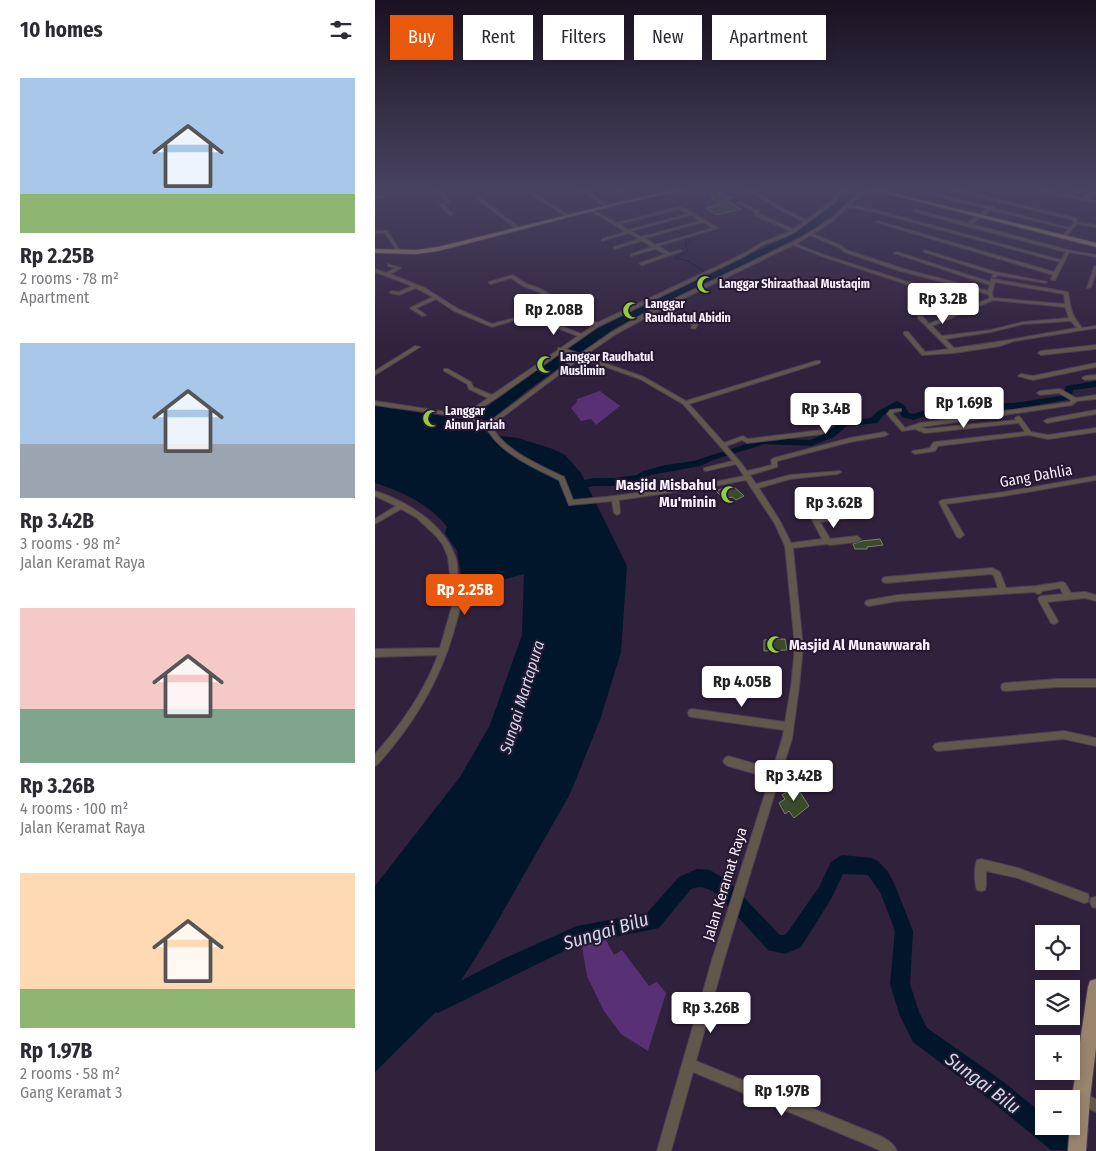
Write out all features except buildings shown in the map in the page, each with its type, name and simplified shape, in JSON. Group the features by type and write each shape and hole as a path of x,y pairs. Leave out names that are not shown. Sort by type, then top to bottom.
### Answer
{"main road":[{"path":"376,252 439,249 464,243"},
{"path":"1077,1142 1090,1102 1096,987"}],"street":[{"path":"393,243 399,252"},
{"path":"615,248 631,243"},
{"path":"649,243 668,254"},
{"path":"631,255 667,243"},
{"path":"466,417 561,350 579,335 742,256 765,243"},
{"path":"831,243 845,251 896,268 990,292"},
{"path":"946,243 1056,274"},
{"path":"991,243 1061,262"},
{"path":"1038,243 1096,256"},
{"path":"488,425 580,356 626,326 793,244 823,256 932,291 943,292 960,285"},
{"path":"643,264 680,251"},
{"path":"925,251 995,273 1045,282"},
{"path":"1053,279 1069,251"},
{"path":"896,253 992,282 1066,293 1067,306 1072,319 1080,330"},
{"path":"385,275 399,268 390,264"},
{"path":"1089,287 1094,281 1096,268"},
{"path":"375,270 416,286 462,313 493,327 522,317"},
{"path":"992,299 990,292 995,273"},
{"path":"491,283 511,276 525,285 539,290 597,325"},
{"path":"392,292 399,294 416,286"},
{"path":"423,316 412,308 437,297"},
{"path":"929,325 992,299 1067,306"},
{"path":"660,308 678,318 694,322 696,324 693,328"},
{"path":"920,317 954,351"},
{"path":"536,318 579,335"},
{"path":"942,338 991,331 1023,323 1072,319"},
{"path":"906,333 924,354 954,351 1096,327"},
{"path":"1041,353 1096,347"},
{"path":"375,373 417,348"},
{"name":"Jalan Keramat Raya","path":"561,350 642,378 685,403 747,475 778,523 789,546 799,647 789,728 777,775 718,960 664,1151"},
{"path":"685,403 818,362"},
{"path":"1021,376 1033,378 1096,365"},
{"path":"446,370 469,383 471,388 493,398"},
{"path":"1085,378 1096,377"},
{"path":"1040,393 1057,390 1074,399 1096,397"},
{"path":"899,410 891,414 902,430 920,425 1072,403 1074,399"},
{"path":"375,403 466,417 488,425"},
{"path":"1013,412 1029,433"},
{"path":"1047,421 1096,412"},
{"path":"916,427 925,432 1020,421"},
{"path":"488,425 490,432 500,442 529,463 563,479 571,503 709,486 775,466 774,460 850,440 885,434"},
{"path":"915,452 933,450 935,444 1029,433 1048,437 1096,430"},
{"path":"723,445 743,438 747,441 822,432"},
{"path":"706,469 732,456"},
{"path":"755,488 791,477 838,472"},
{"name":"Gang Dahlia","path":"960,535 942,502 980,498 1096,478"},
{"path":"662,491 664,500"},
{"path":"375,493 402,505 431,528 452,556 457,605 444,651 417,706 394,741 375,761"},
{"path":"827,541 805,501 806,498 834,495"},
{"path":"615,498 617,513"},
{"path":"375,522 402,505"},
{"path":"817,520 849,516"},
{"path":"789,546 857,538"},
{"path":"886,580 992,571 997,574 1003,591"},
{"path":"869,603 897,598 1036,589 1062,584 1069,597"},
{"path":"1036,589 1054,621"},
{"path":"1042,599 1085,596 1096,598"},
{"path":"375,653 444,651"},
{"path":"1005,687 1057,683 1096,683"},
{"path":"692,712 789,728"},
{"path":"938,747 1064,735 1096,742"},
{"path":"728,761 777,775"},
{"path":"981,886 981,864 1018,873 1084,898"},
{"path":"689,1064 873,1140 884,1145 890,1151"}],"shaded area":[{"path":"600,391 620,406 596,425 591,419 581,421 571,408 577,402 577,399"},
{"path":"606,940 614,955 622,950 649,986 657,982 666,993 648,1051 621,1034 604,1011 587,976 582,946"}],"water":[{"name":"Sungai Martapura","path":"775,243 787,243 615,328 529,389 482,427 492,435 518,438 553,449 565,455 581,473 627,566 621,652 600,720 570,794 489,936 450,998 375,1072 375,886 460,777 490,725 522,635 524,574 464,590 457,551 445,533 447,527 433,512 415,500 375,483 375,406 463,419 471,418 593,331 683,285 719,269 725,270 722,268"}],"waterway":[{"path":"688,243 685,244 688,251 675,258 688,261 707,273"},
{"path":"570,487 594,482 615,482 640,478 647,473 665,468 696,464 709,458 765,441 811,443 830,435 844,423 874,421 881,413 897,404 905,415 913,417 935,410 965,406 1014,406 1061,399 1068,397 1069,388 1096,384"},
{"name":"Sungai Bilu","path":"438,1003 512,965 577,935 652,921 685,883 697,878 710,879 722,887 775,943 785,945 794,940 825,893 837,868 842,864 872,867 882,878 888,889 904,931 900,984 910,1016 920,1035 993,1088 1059,1142 1077,1151"}],"place":[{"name":"Langgar Shiraathaal Mustaqim","path":"705,284"},
{"name":"Langgar Raudhatul Abidin","path":"631,311"},
{"name":"Langgar Raudhatul Muslimin","path":"546,364"},
{"name":"Langgar Ainun Jariah","path":"431,418"},
{"name":"Masjid Misbahul Mu'minin","path":"730,494"},
{"name":"Masjid Al Munawwarah","path":"775,645"}]}
